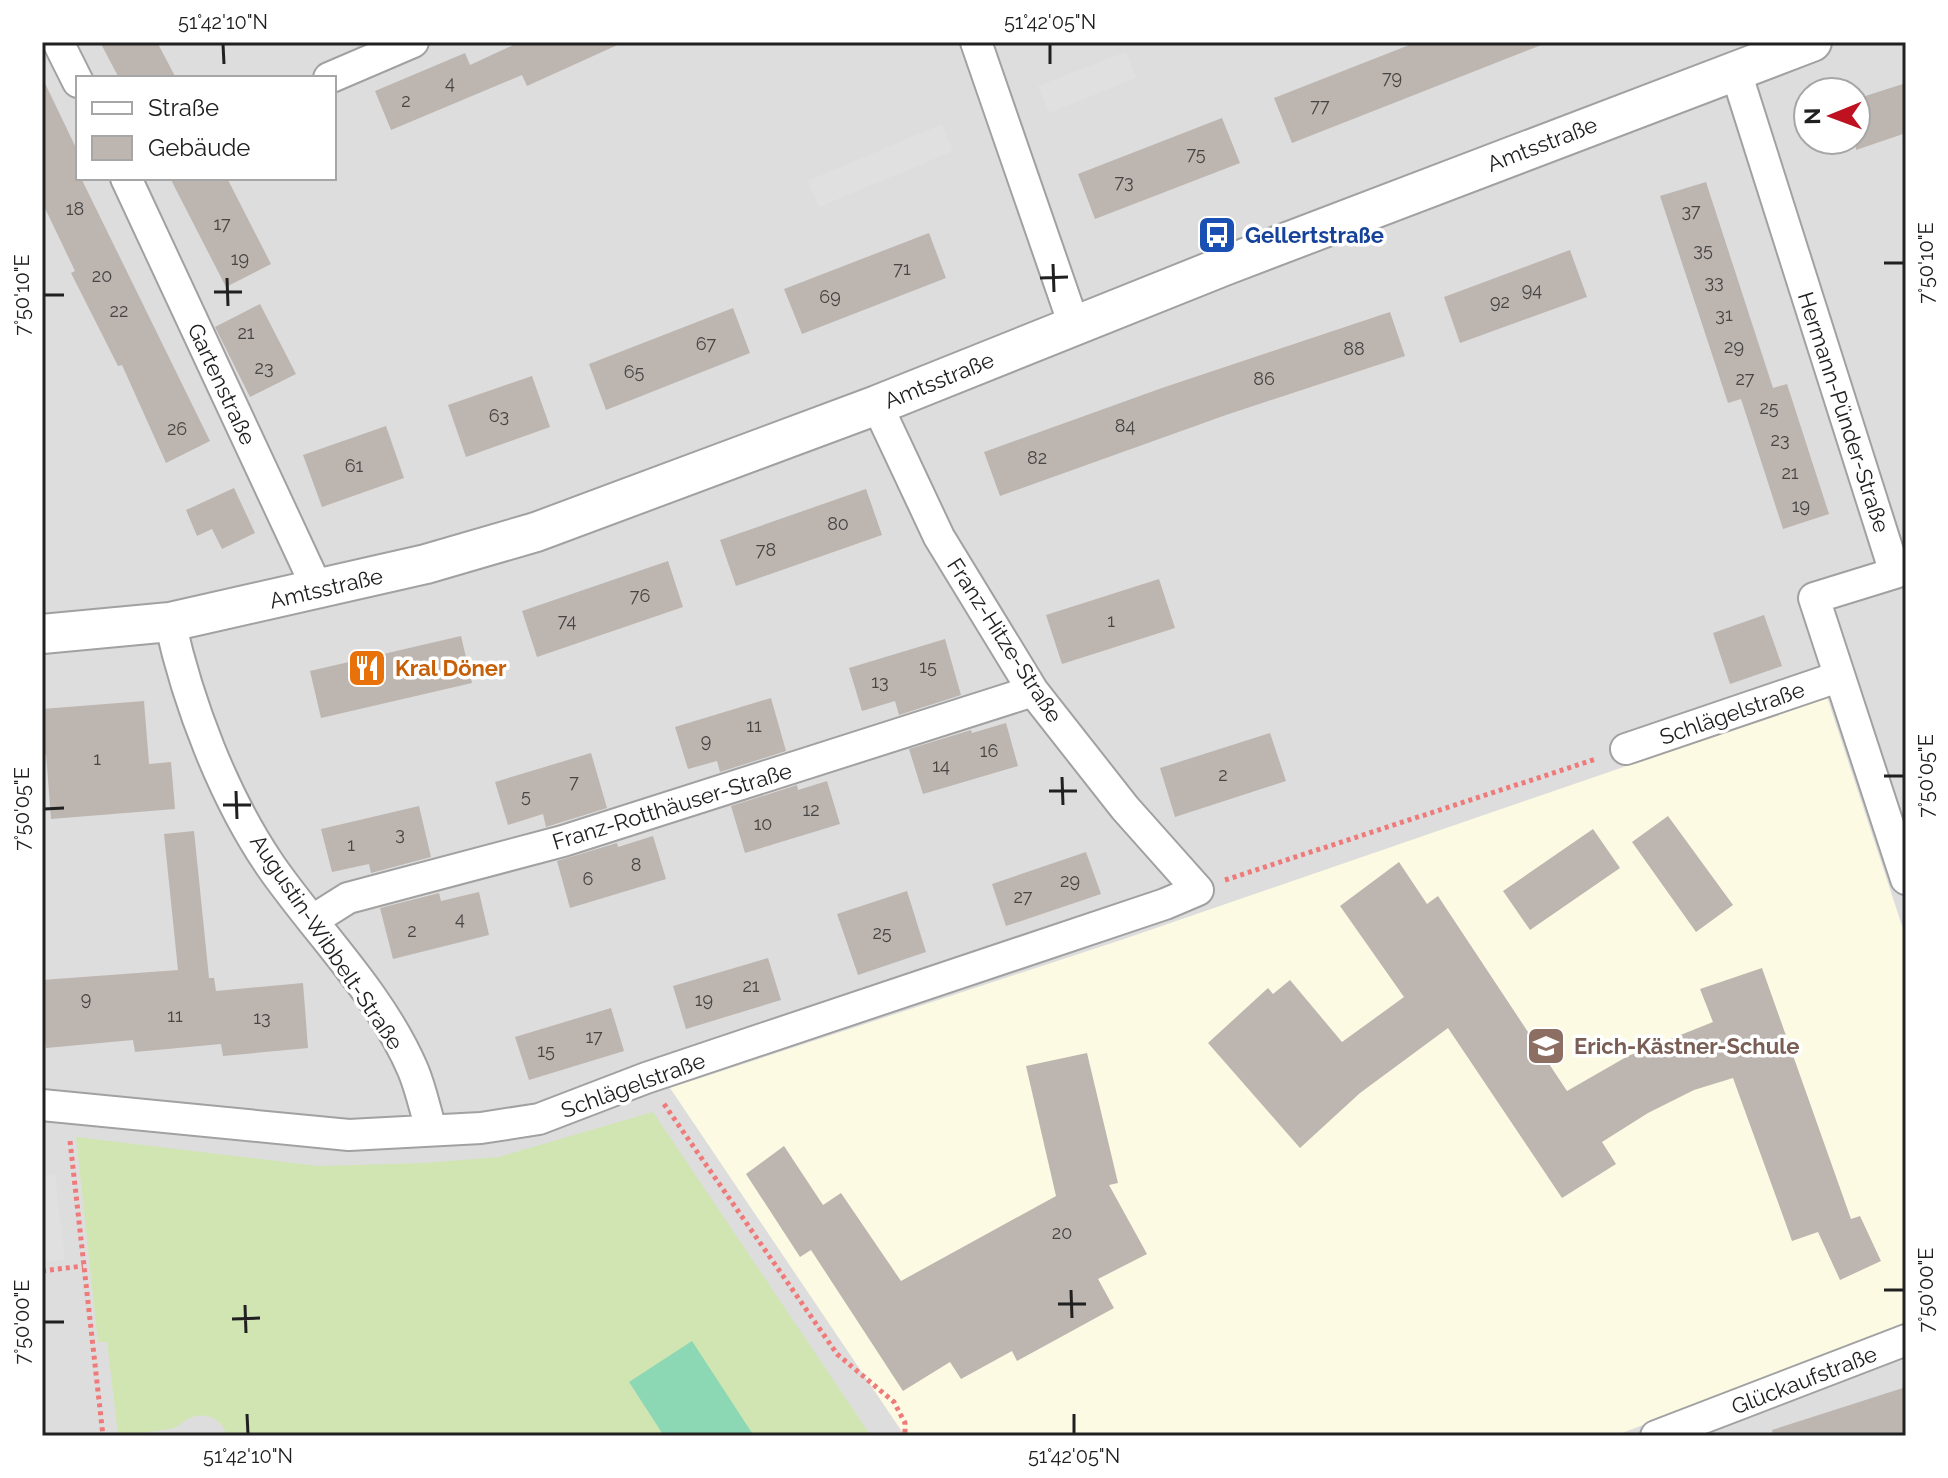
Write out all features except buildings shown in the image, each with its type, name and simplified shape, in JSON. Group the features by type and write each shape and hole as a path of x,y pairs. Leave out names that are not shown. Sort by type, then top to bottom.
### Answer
{"street":[{"path":"58,42 76,78"},
{"path":"334,76 413,42"},
{"path":"976,42 1074,325"},
{"name":"Amtsstraße","path":"42,634 170,622 426,564 536,532 877,405 1074,325 1812,42"},
{"name":"Hermann-Pünder-Straße","path":"1736,72 1901,575 1814,598 1906,879"},
{"name":"Gartenstraße","path":"127,180 318,590"},
{"name":"Franz-Hitze-Straße","path":"877,405 939,537 1033,691 1125,808 1198,890"},
{"name":"Augustin-Wibbelt-Straße","path":"170,622 179,663 220,776 269,864 389,1024 414,1071 431,1129"},
{"name":"Schlägelstraße","path":"1626,749 1838,677"},
{"name":"Franz-Rotthäuser-Straße","path":"313,920 348,898 563,841 1033,691"},
{"name":"Schlägelstraße","path":"54,1107 349,1135 481,1128 539,1119 646,1078 1105,925 1198,890"},
{"name":"Glückaufstraße","path":"1656,1436 1906,1340"}],"path":[{"path":"1198,890 1626,749"},
{"path":"646,1078 837,1354 894,1402 905,1423 905,1436"},
{"path":"54,1107 83,1266 103,1436"},
{"path":"42,1271 83,1266"},
{"path":"162,1436 174,1436"}],"shaded area":[{"path":"42,42 1906,42 1906,1436 42,1436"},
{"path":"1126,52 1136,78 1049,113 1038,86"},
{"path":"942,124 953,151 819,207 808,181"},
{"name":"Erich-Kästner-Schule","path":"1827,697 1906,938 1906,1325 1614,1436 905,1436 670,1088 1124,939"},
{"path":"55,1175 65,1259 42,1262 42,1176"}],"green space":[{"path":"653,1112 871,1436 227,1436 221,1424 205,1416 192,1417 177,1427 118,1435 107,1342 98,1342 76,1137 318,1166 424,1163 499,1157"},
{"path":"692,1341 754,1436 664,1436 629,1382"}],"place":[{"name":"Gellertstraße","path":"1217,235"},
{"name":"Kral Döner","path":"367,668"},
{"name":"Erich-Kästner-Schule","path":"1546,1046"}]}
